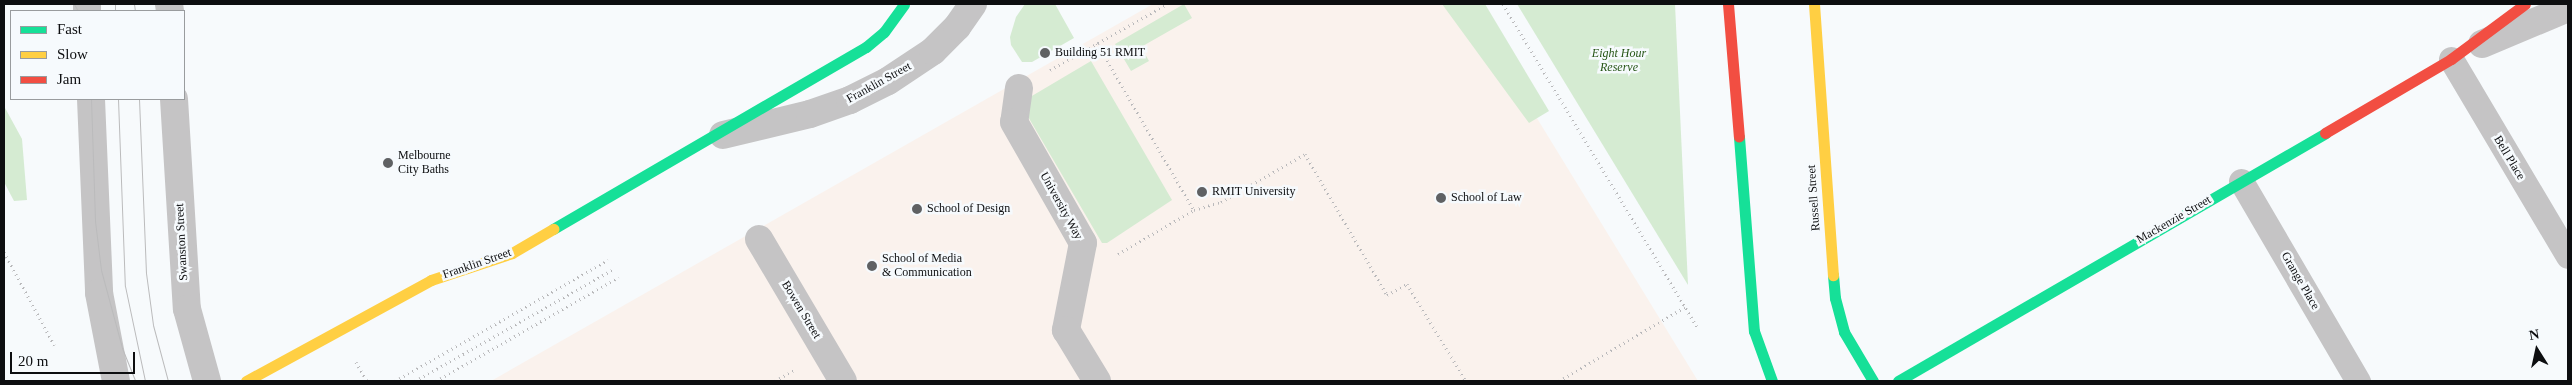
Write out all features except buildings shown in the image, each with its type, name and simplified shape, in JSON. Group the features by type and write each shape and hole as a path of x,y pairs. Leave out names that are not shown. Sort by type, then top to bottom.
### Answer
{"street":[{"name":"Franklin Street","path":"246,381 431,280 512,253 866,47 884,32 904,4"},
{"name":"Franklin Street","path":"704,141 810,114 858,96 933,51 957,26 973,4"},
{"path":"1728,4 1754,331 1772,381"},
{"name":"Russell Street","path":"1814,4 1835,298 1844,332 1873,381"},
{"name":"Mackenzie Street","path":"1898,381 2451,59 2494,30 2525,4"},
{"name":"Mackenzie Street","path":"2451,59 2568,8"},
{"name":"University Way","path":"1019,88 1014,122 1083,243 1066,330 1097,381"},
{"path":"91,100 99,293 116,381"},
{"name":"Swanston Street","path":"174,100 187,310 207,381"},
{"name":"Bowen Street","path":"759,239 844,381"}],"lane":[{"name":"Bell Place","path":"2451,59 2568,256"},
{"name":"Grange Place","path":"2241,181 2358,381"}],"path":[{"path":"1019,88 1167,4"},
{"path":"1503,4 1698,328"},
{"path":"1097,43 1194,210"},
{"path":"1125,249 1194,210 1222,202 1305,154 1388,295 1407,284 1466,381"},
{"path":"4,252 54,346"},
{"path":"395,381 608,260"},
{"path":"415,381 614,268"},
{"path":"436,381 619,277"},
{"path":"1560,381 1685,307"},
{"path":"352,357 367,381"},
{"path":"775,381 789,373"}],"shaded area":[{"name":"RMIT University","path":"1153,4 1467,4 1698,381 491,381"}],"green space":[{"path":"1025,4 1055,4 1074,38 1032,62 1022,62 1011,45 1010,37 1016,17"},
{"path":"1184,4 1192,18 1141,47 1149,61 1131,71 1115,44"},
{"path":"1442,4 1485,4 1549,111 1529,123"},
{"name":"Eight Hour Reserve","path":"1517,4 1675,4 1688,285"},
{"path":"1091,61 1172,200 1107,243 1102,243 1020,103"},
{"path":"4,106 22,139 27,200 14,201 4,182"}],"tram line":[{"path":"74,4 77,10"},
{"path":"115,4 115,10"},
{"path":"134,4 135,10"},
{"path":"91,100 95,221 101,270 122,348 135,381"},
{"path":"118,100 125,286 145,381"},
{"path":"139,100 146,273 153,325 168,381"}],"traffic: fast":[{"path":"553,229 866,47 884,32 904,4"},
{"path":"1898,381 2325,133"},
{"path":"1739,137 1754,331 1772,381"},
{"path":"1833,275 1835,298 1844,332 1873,381"}],"traffic: slow":[{"path":"1814,4 1833,275"},
{"path":"246,381 431,280 512,253 553,229"}],"traffic: jam":[{"path":"1728,4 1739,137"},
{"path":"2325,133 2451,59 2525,4"}],"place":[{"name":"Building 51 RMIT","path":"1045,53"},
{"name":"Melbourne City Baths","path":"388,163"},
{"name":"RMIT University","path":"1202,192"},
{"name":"School of Law","path":"1441,198"},
{"name":"School of Design","path":"917,209"},
{"name":"School of Media & Communication","path":"872,266"}]}
